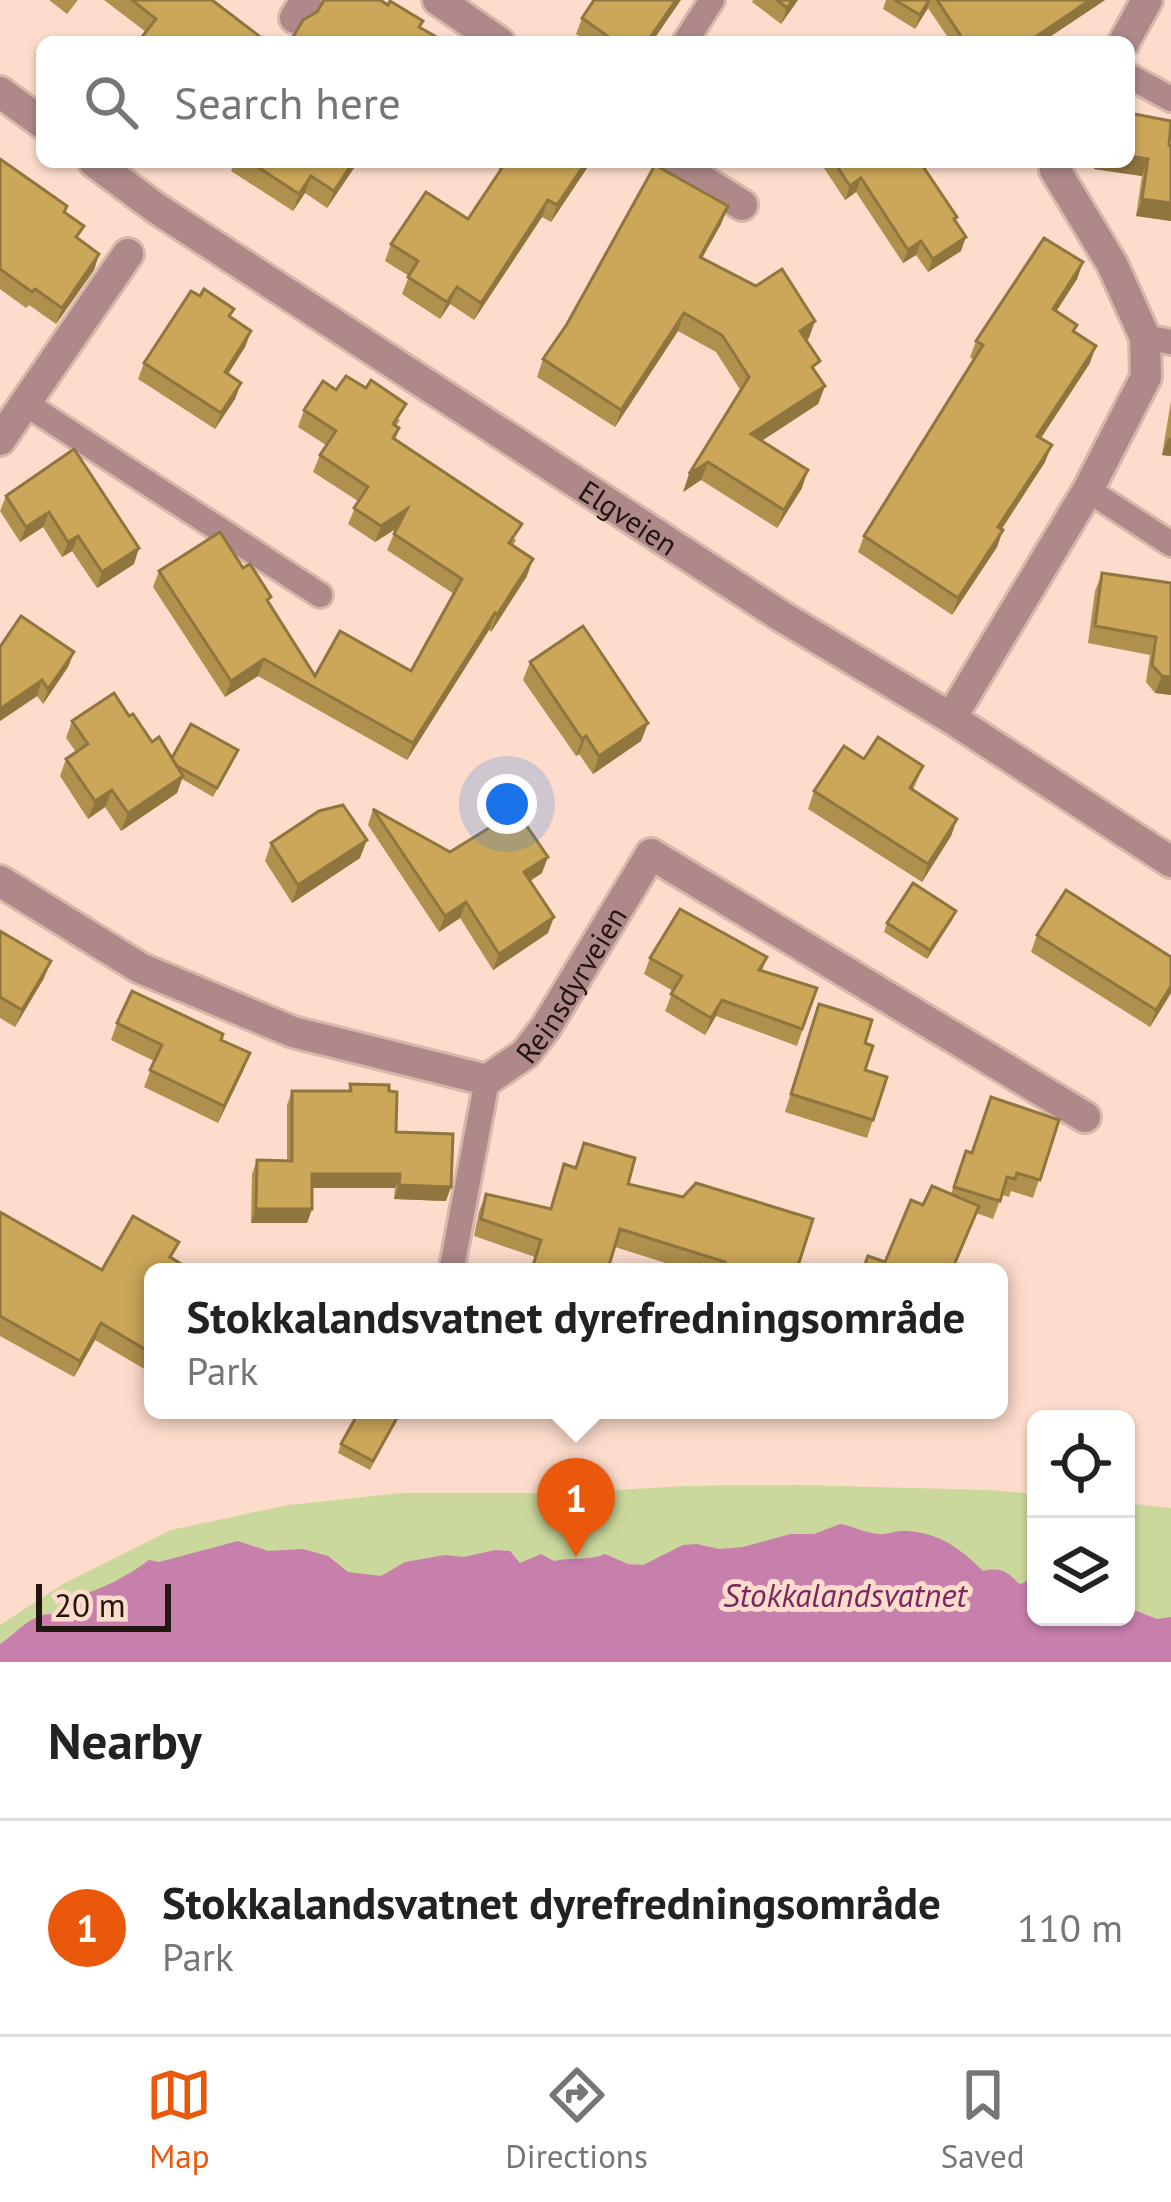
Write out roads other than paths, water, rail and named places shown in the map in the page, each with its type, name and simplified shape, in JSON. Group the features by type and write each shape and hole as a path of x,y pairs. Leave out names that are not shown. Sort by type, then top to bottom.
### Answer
{"street":[{"path":"438,0 490,36"},
{"path":"1127,36 1147,0"},
{"path":"0,92 36,119"},
{"name":"Elgveien","path":"102,168 156,208 761,603 950,718 1171,862"},
{"path":"683,168 742,205"},
{"path":"950,718 1088,490 1146,377 1158,339 1056,168"},
{"path":"0,440 128,254"},
{"name":"Reinsdyrveien","path":"0,881 140,968 293,1032 487,1080 525,1054 546,1027 651,854 1084,1118"}],"lane":[{"path":"689,36 712,0"},
{"path":"1135,79 1171,99"},
{"path":"26,404 320,596"},
{"path":"1088,490 1171,544"},
{"path":"453,1263 487,1080"}],"water":[{"name":"Stokkalandsvatnet","path":"840,1524 878,1534 919,1532 940,1539 983,1571 1003,1571 1019,1584 1027,1580 1027,1626 1135,1626 1135,1610 1157,1619 1171,1617 1171,1662 0,1662 0,1644 36,1618 69,1613 77,1595 114,1582 149,1560 159,1562 238,1541 268,1551 303,1549 328,1556 348,1572 381,1576 405,1562 495,1550 510,1551 520,1563 541,1554 554,1561 605,1554 643,1565 683,1545 743,1547 791,1534 814,1534"}],"place":[{"name":"Stokkalandsvatnet dyrefredningsområde","path":"576,1557"}]}
